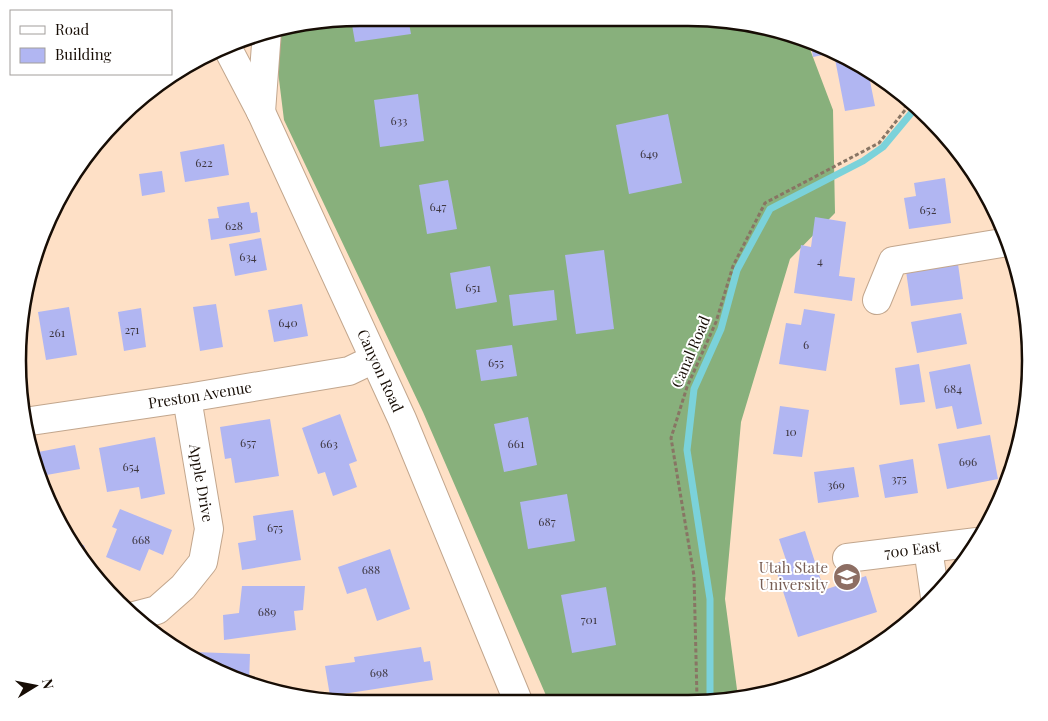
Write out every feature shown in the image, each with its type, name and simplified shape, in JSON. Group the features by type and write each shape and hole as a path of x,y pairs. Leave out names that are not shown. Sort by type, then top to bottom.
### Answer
{"street":[{"path":"261,112 266,40"},
{"name":"Canyon Road","path":"230,53 261,112 402,420 516,695"},
{"path":"877,300 893,260 1000,243"},
{"name":"Preston Avenue","path":"32,421 187,398 349,371 374,359"},
{"name":"Apple Drive","path":"149,619 183,587 204,562 209,529 187,398"},
{"name":"700 East","path":"847,558 967,543"},
{"path":"928,548 934,587"}],"path":[{"name":"Canal Road","path":"697,695 694,576 671,438 687,387 716,322 733,266 765,203 879,143 905,110 905,107"}],"green space":[{"path":"688,26 731,29 753,33 810,50 833,110 835,213 790,259 741,422 725,599 737,691 688,695 546,695 423,412 284,120 275,47 277,37 317,29 339,27"}],"building":[{"path":"352,26 410,26 411,34 355,42"},
{"path":"812,51 822,55 813,57"},
{"path":"835,61 870,81 875,106 845,111"},
{"path":"418,94 424,141 380,147 374,100"},
{"path":"668,114 682,183 629,194 616,125"},
{"path":"224,144 229,175 185,182 180,152"},
{"path":"162,171 165,192 142,196 139,174"},
{"path":"945,178 951,223 909,229 904,198 916,196 914,183"},
{"path":"448,180 457,229 427,234 419,185"},
{"path":"249,202 251,213 257,212 260,232 211,240 208,219 219,218 217,207"},
{"path":"815,217 846,222 839,276 855,278 852,301 794,293 801,245 811,247"},
{"path":"261,238 267,270 235,276 229,244"},
{"path":"604,250 614,329 576,334 565,255"},
{"path":"958,264 963,299 911,306 906,271"},
{"path":"490,266 497,302 456,309 450,273"},
{"path":"554,290 557,320 513,326 509,295"},
{"path":"216,304 223,347 200,351 193,307"},
{"path":"302,304 308,336 274,342 268,310"},
{"path":"69,307 77,355 46,360 38,312"},
{"path":"141,308 146,347 124,351 118,312"},
{"path":"804,309 835,314 826,371 779,364 786,323 801,325"},
{"path":"961,313 967,344 917,353 911,322"},
{"path":"512,345 517,376 481,381 476,350"},
{"path":"919,364 925,402 900,405 895,368"},
{"path":"970,364 982,424 957,429 952,406 936,409 929,372"},
{"path":"780,406 809,410 802,457 773,454"},
{"path":"340,414 357,461 349,464 357,487 333,496 325,472 318,474 302,428"},
{"path":"528,417 537,465 504,472 494,424"},
{"path":"270,419 279,476 235,483 231,458 225,459 220,427"},
{"path":"990,435 998,479 947,489 938,444"},
{"path":"155,437 165,494 141,499 139,487 107,492 99,448"},
{"path":"75,445 80,469 47,475 39,452"},
{"path":"913,459 918,493 885,498 879,465"},
{"path":"854,467 859,497 818,503 814,472"},
{"path":"567,494 575,541 528,549 520,502"},
{"path":"120,509 172,530 163,555 149,549 140,571 106,557 117,529 112,527"},
{"path":"293,510 301,560 242,570 238,543 256,540 253,516"},
{"path":"805,531 824,590 866,576 877,612 798,637 774,564 786,560 779,539"},
{"path":"390,549 410,609 377,621 366,588 347,594 338,567"},
{"path":"242,586 305,586 303,610 294,611 296,630 224,640 223,615 239,613"},
{"path":"606,587 616,645 572,653 561,595"},
{"path":"421,647 424,662 430,661 433,680 342,694 330,693 325,666 355,662 354,657"},
{"path":"197,652 250,654 249,676"}],"waterway":[{"path":"710,694 710,599 687,450 694,389 721,329 737,270 770,209 863,161 883,147 912,113"}],"place":[{"name":"Utah State University","path":"847,577"}]}
